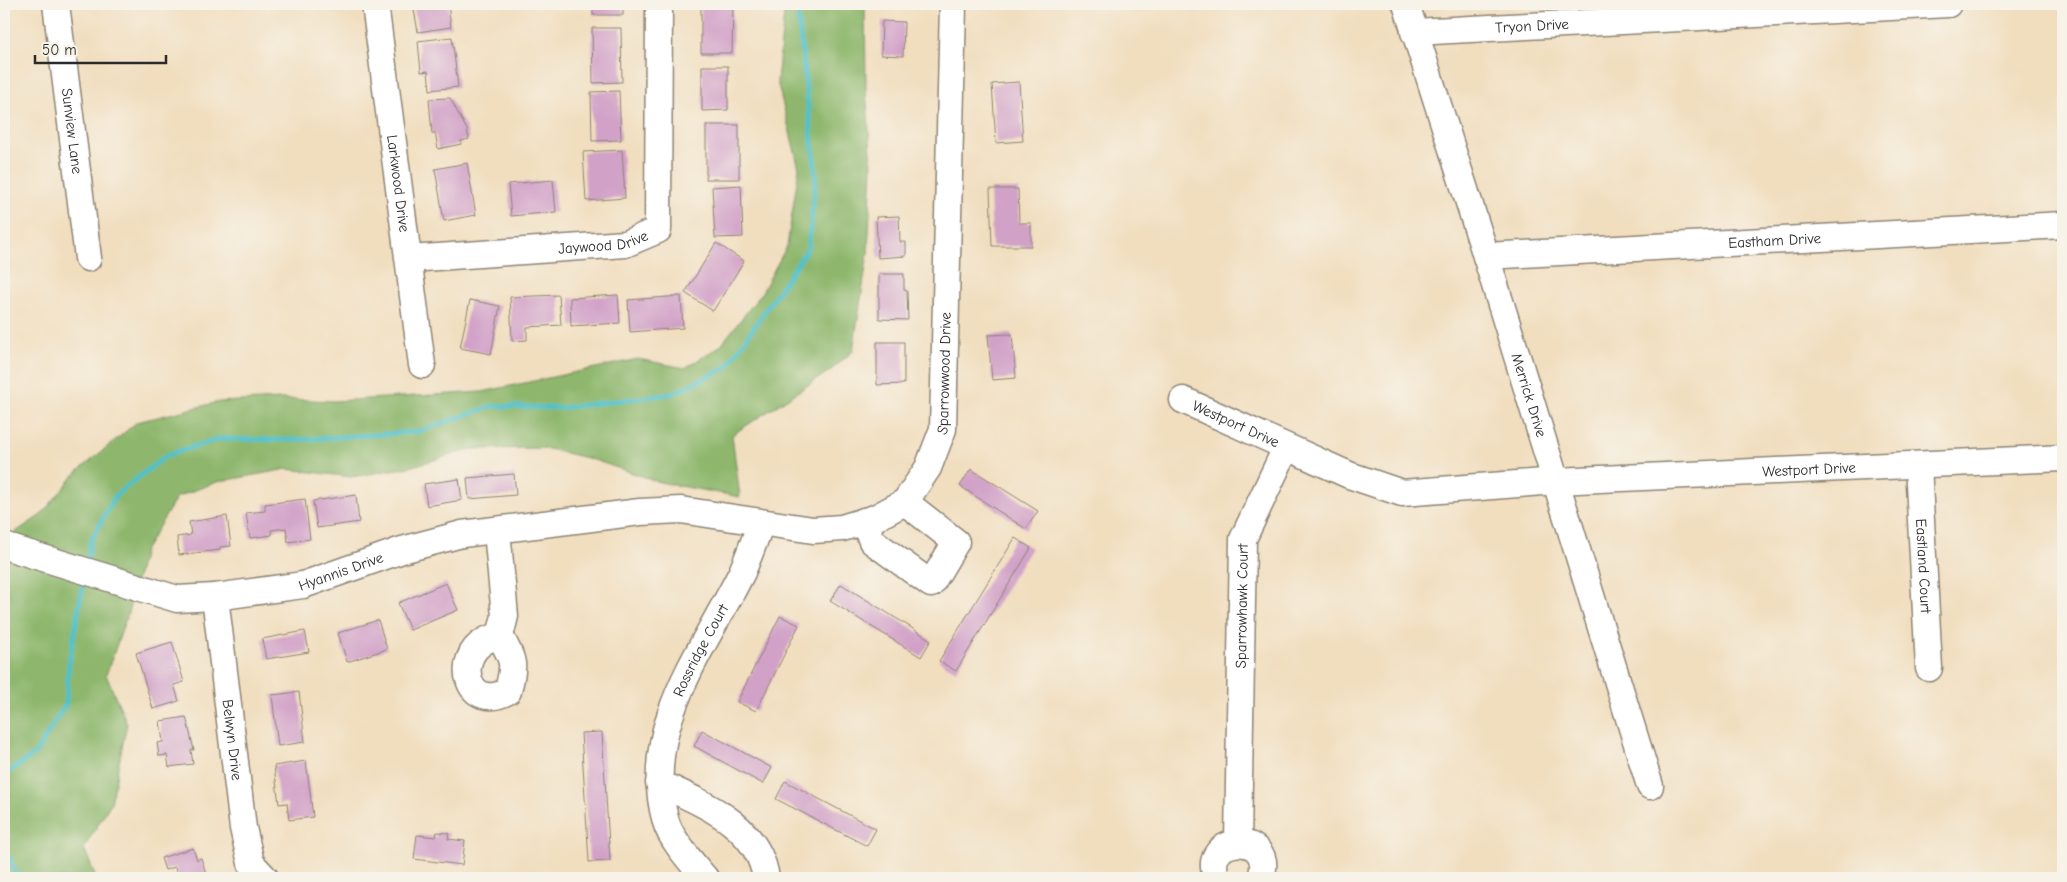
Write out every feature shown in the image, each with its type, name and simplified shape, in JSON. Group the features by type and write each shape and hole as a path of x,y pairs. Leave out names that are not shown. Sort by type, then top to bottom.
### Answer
{"street":[{"name":"Sunview Lane","path":"56,4 88,258"},
{"name":"Larkwood Drive","path":"374,4 422,365"},
{"name":"Jaywood Drive","path":"409,259 625,244 658,230 659,4"},
{"name":"Sparrowwood Drive","path":"681,510 813,530 842,528 875,518 905,502 928,468 943,429 953,4"},
{"name":"Merrick Drive","path":"1406,4 1650,786"},
{"name":"Tryon Drive","path":"1414,32 1948,4"},
{"name":"Eastham Drive","path":"1486,256 2063,225"},
{"name":"Westport Drive","path":"1183,400 1286,448"},
{"path":"1286,448 1350,475 1402,493 1556,481"},
{"name":"Sparrowhawk Court","path":"1238,842 1243,539 1286,448"},
{"name":"Westport Drive","path":"1556,481 2063,458"},
{"name":"Eastland Court","path":"1918,464 1929,668"},
{"path":"864,521 872,540 931,584 956,542 905,502"},
{"name":"Hyannis Drive","path":"4,546 177,599 303,585 402,550 462,534 640,512 681,510"},
{"name":"Rossridge Court","path":"705,878 685,855 666,824 659,783 663,741 676,696 742,571 762,523"},
{"path":"497,531 505,616 500,636"},
{"name":"Belwyn Drive","path":"214,596 244,828 251,863 265,878"},
{"path":"659,783 716,810 739,827 757,849 766,878"},
{"path":"1216,878 1214,868 1218,853 1231,844 1238,842 1247,844 1260,854 1264,871 1261,878"}],"green space":[{"path":"785,4 865,4 866,90 872,166 868,253 853,351 831,370 732,435 740,497 659,482 591,459 545,448 472,449 409,467 351,477 287,469 217,482 177,497 144,551 128,613 106,675 127,723 111,803 84,848 96,878 4,878 4,540 41,515 76,473 137,422 219,402 282,399 335,401 482,392 638,359 685,368 720,346 761,294 787,246 799,168 777,81"}],"building":[{"path":"413,4 448,4 451,27 418,32"},
{"path":"593,4 623,4 623,15 593,15"},
{"path":"701,6 733,6 732,53 701,53"},
{"path":"882,21 904,22 903,56 881,55"},
{"path":"592,28 621,28 622,82 593,83"},
{"path":"452,37 458,87 430,90 428,71 421,72 418,41"},
{"path":"702,66 728,66 728,110 702,111"},
{"path":"1019,82 1023,141 996,143 992,84"},
{"path":"619,91 621,140 592,141 591,92"},
{"path":"450,98 467,130 469,139 461,141 461,144 438,149 435,132 432,134 429,99"},
{"path":"706,125 739,125 739,179 706,179"},
{"path":"622,150 625,198 586,201 583,152"},
{"path":"467,163 476,215 444,221 435,169"},
{"path":"553,180 556,212 511,216 508,184"},
{"path":"741,185 743,237 715,238 712,187"},
{"path":"990,189 1018,189 1019,223 1031,223 1031,246 992,246"},
{"path":"899,216 900,242 906,242 906,256 878,258 876,217"},
{"path":"716,243 744,261 713,311 685,293"},
{"path":"879,274 904,274 904,290 907,291 908,320 879,319"},
{"path":"559,295 561,325 527,327 527,340 512,341 510,297"},
{"path":"618,295 620,323 571,326 570,298"},
{"path":"681,296 683,328 630,332 628,300"},
{"path":"470,300 500,306 491,354 460,348"},
{"path":"1012,334 1016,378 992,380 988,335"},
{"path":"877,342 904,342 904,384 877,385"},
{"path":"971,469 1038,511 1026,529 960,486"},
{"path":"514,474 516,495 469,499 467,478"},
{"path":"459,479 462,500 427,506 424,484"},
{"path":"356,495 359,522 317,528 313,501"},
{"path":"305,499 310,539 288,542 286,528 271,530 272,535 250,538 246,513 265,511 265,504"},
{"path":"227,516 231,546 220,547 220,550 179,555 177,537 191,535 189,522"},
{"path":"1015,538 1031,548 956,671 939,661"},
{"path":"446,583 458,610 410,630 398,603"},
{"path":"841,584 931,640 921,657 830,601"},
{"path":"780,616 799,625 756,711 737,702"},
{"path":"378,620 387,649 347,662 338,633"},
{"path":"305,631 309,652 266,659 262,639"},
{"path":"172,642 184,682 174,685 179,701 153,709 136,653"},
{"path":"299,692 305,742 278,746 272,695"},
{"path":"186,717 194,750 191,750 193,764 169,767 167,755 159,756 157,743 163,742 160,721"},
{"path":"702,730 772,768 763,784 694,746"},
{"path":"602,732 610,861 589,862 581,733"},
{"path":"306,761 313,817 289,820 287,803 279,804 274,766"},
{"path":"785,781 876,829 867,846 776,799"},
{"path":"437,832 449,833 448,839 465,841 462,865 414,859 417,835 436,837"},
{"path":"193,848 197,860 201,858 207,876 204,878 178,878 175,867 165,870 161,858"}],"waterway":[{"path":"88,557 91,540 116,495 167,455 219,439 294,440 417,432 492,406 561,408 671,394 726,368 808,248 816,176 798,15 799,4"},
{"path":"4,806 7,773 35,754 66,704 69,663 83,585"},
{"path":"4,845 15,872 24,878"}]}
